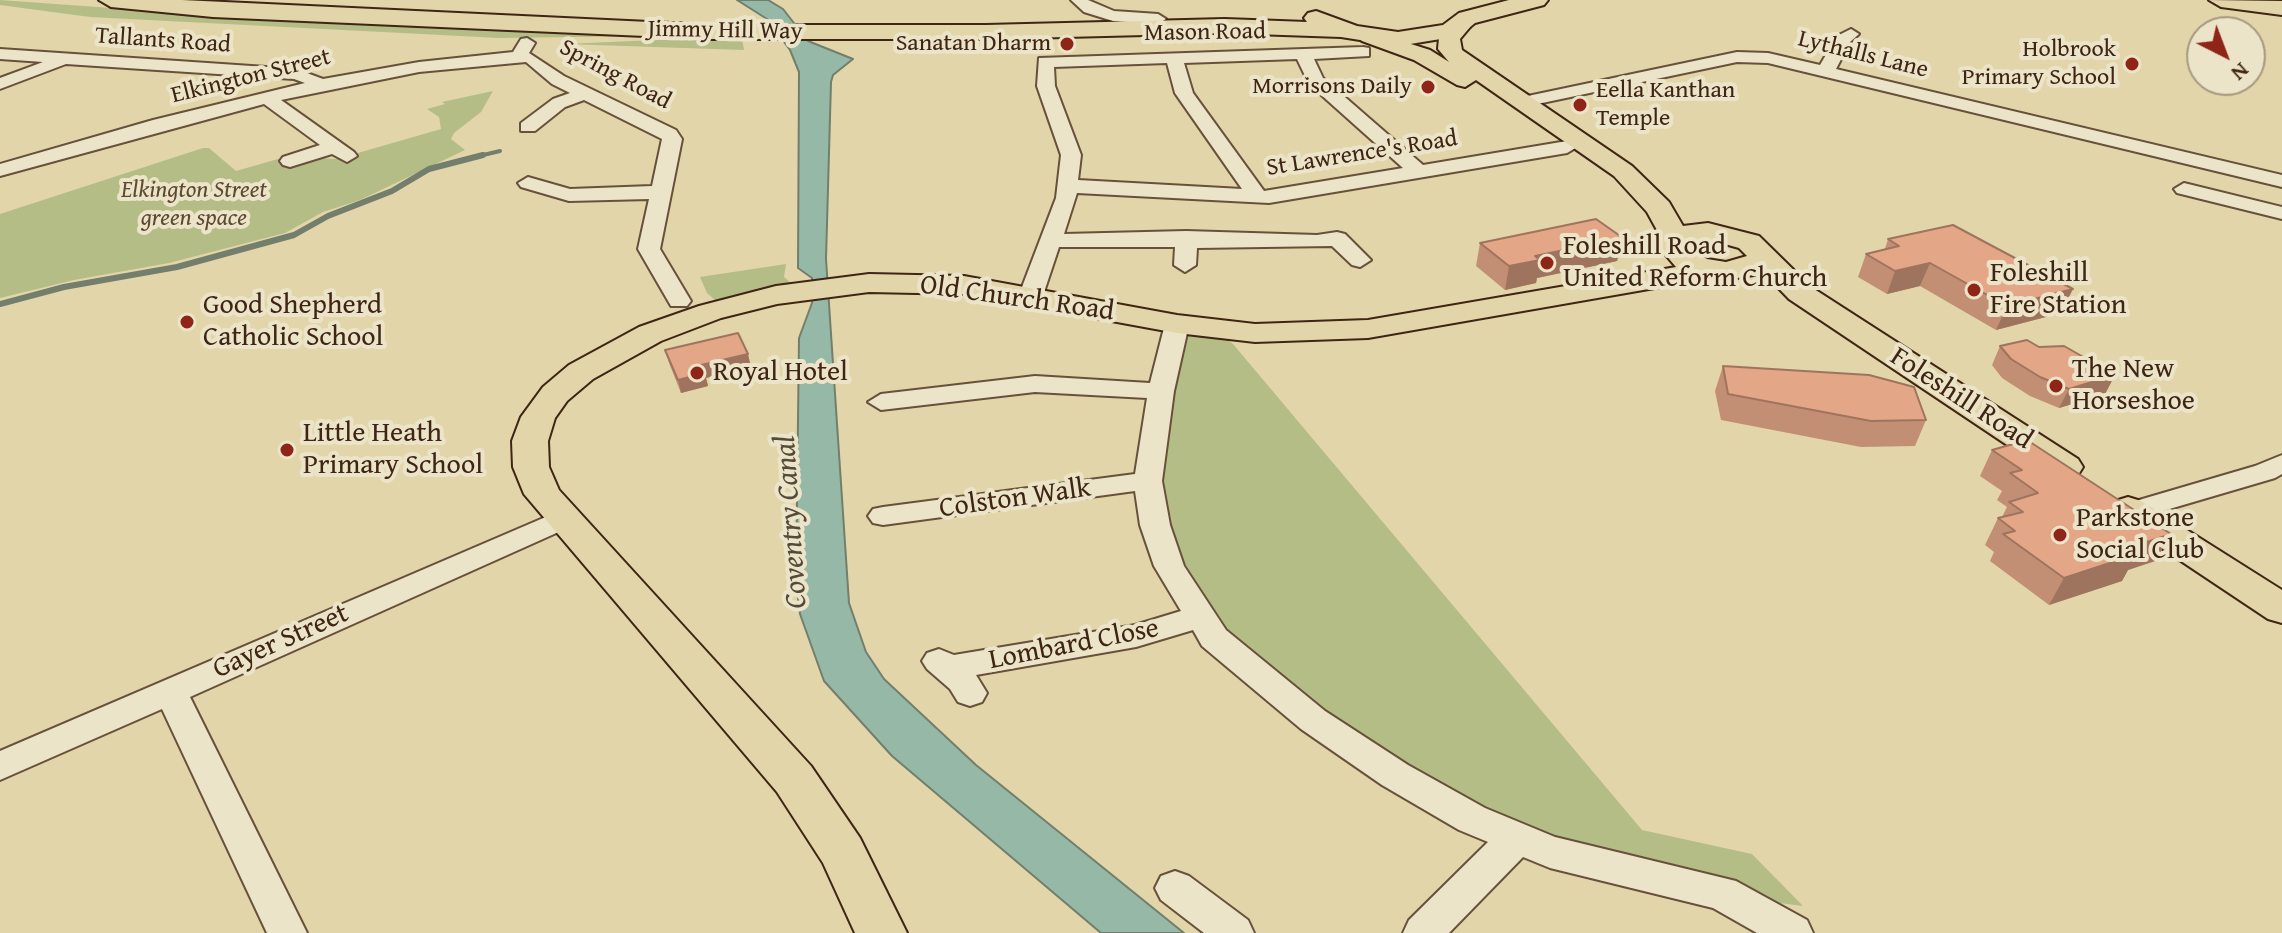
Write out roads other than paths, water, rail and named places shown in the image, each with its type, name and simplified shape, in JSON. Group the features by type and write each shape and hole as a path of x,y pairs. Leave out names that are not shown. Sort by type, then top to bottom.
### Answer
{"highway":[{"name":"Jimmy Hill Way","path":"111,0 213,10 463,23 812,29 1239,26 1340,30"},
{"name":"Jimmy Hill Way","path":"215,0 455,15 749,28"},
{"name":"Jimmy Hill Way","path":"812,29 1158,19 1244,14 1312,0"},
{"path":"1312,0 1309,7 1314,16 1366,44 1416,38 1459,15 1536,0"},
{"path":"2221,0 2282,8"},
{"path":"2271,0 2282,1"}],"main road":[{"path":"1459,15 1449,49 1623,171 1650,200 1672,232 1672,245 1681,258 1714,270"},
{"path":"1366,44 1437,63 1650,200 1708,231"},
{"path":"1638,281 1659,266 1679,235 1708,231"},
{"name":"Foleshill Road","path":"1708,231 1749,242 1800,293 2282,609"},
{"name":"Old Church Road","path":"881,933 843,852 794,779 542,494 531,467 530,441 538,417 555,394 581,372 630,344 710,312 776,295 826,287 900,283 964,285 1177,324 1255,333 1368,329 1638,281 1754,267 1762,257"},
{"name":"Foleshill Road","path":"1714,270 1800,293"}],"street":[{"path":"1079,0 1090,9 1113,16 1158,19"},
{"path":"1826,71 1843,39 1851,34"},
{"name":"Mason Road","path":"1068,186 1071,151 1046,86 1048,61 1304,55 1366,44"},
{"name":"Elkington Street","path":"0,170 266,97 523,50"},
{"name":"Spring Road","path":"523,50 558,80 669,134 672,139 649,249 679,301"},
{"name":"Tallants Road","path":"0,54 296,74 319,85"},
{"path":"1304,55 1315,80 1419,172"},
{"path":"1174,57 1184,93 1258,197"},
{"name":"Lythalls Lane","path":"1523,102 1737,57 1768,58 2282,181"},
{"path":"0,84 67,58"},
{"path":"528,127 559,103 586,93"},
{"path":"266,97 341,152 290,161"},
{"name":"St Lawrence's Road","path":"1068,186 1258,197 1567,147"},
{"path":"528,183 569,195 660,192"},
{"path":"1031,295 1068,186"},
{"path":"2184,189 2282,213"},
{"path":"1051,240 1186,238 1317,242 1337,239 1360,260"},
{"path":"1185,265 1186,238"},
{"path":"1177,324 1161,391 1148,481 1162,546 1198,617 1237,660 1351,746 1434,798 1517,838 1598,865 1722,893 1793,933"},
{"path":"881,402 1035,384 1161,391"},
{"path":"2132,511 2257,475 2282,463"},
{"name":"Colston Walk","path":"883,516 1148,481"},
{"name":"Gayer Street","path":"0,766 562,519"},
{"name":"Lombard Close","path":"951,673 1136,636 1198,617"},
{"path":"170,691 287,933"},
{"path":"1423,933 1517,838"},
{"path":"1175,888 1234,933"}],"waterway":[{"path":"479,156 500,151"},
{"path":"479,156 483,155"},
{"path":"0,304 64,287 177,267 294,235 328,216 392,191 429,169 479,156"}],"place":[{"name":"Sanatan Dharm","path":"1067,44"},
{"name":"Holbrook Primary School","path":"2132,64"},
{"name":"Morrisons Daily","path":"1428,87"},
{"name":"Eella Kanthan Temple","path":"1580,105"},
{"name":"Foleshill Road United Reform Church","path":"1547,263"},
{"name":"Foleshill Fire Station","path":"1974,290"},
{"name":"Good Shepherd Catholic School","path":"187,322"},
{"name":"Royal Hotel","path":"697,373"},
{"name":"The New Horseshoe","path":"2056,386"},
{"name":"Little Heath Primary School","path":"287,450"},
{"name":"Parkstone Social Club","path":"2060,535"}],"park label":[{"name":"Elkington Street green space","path":"194,205"}],"water label":[{"name":"Coventry Canal","path":"792,522"}]}
